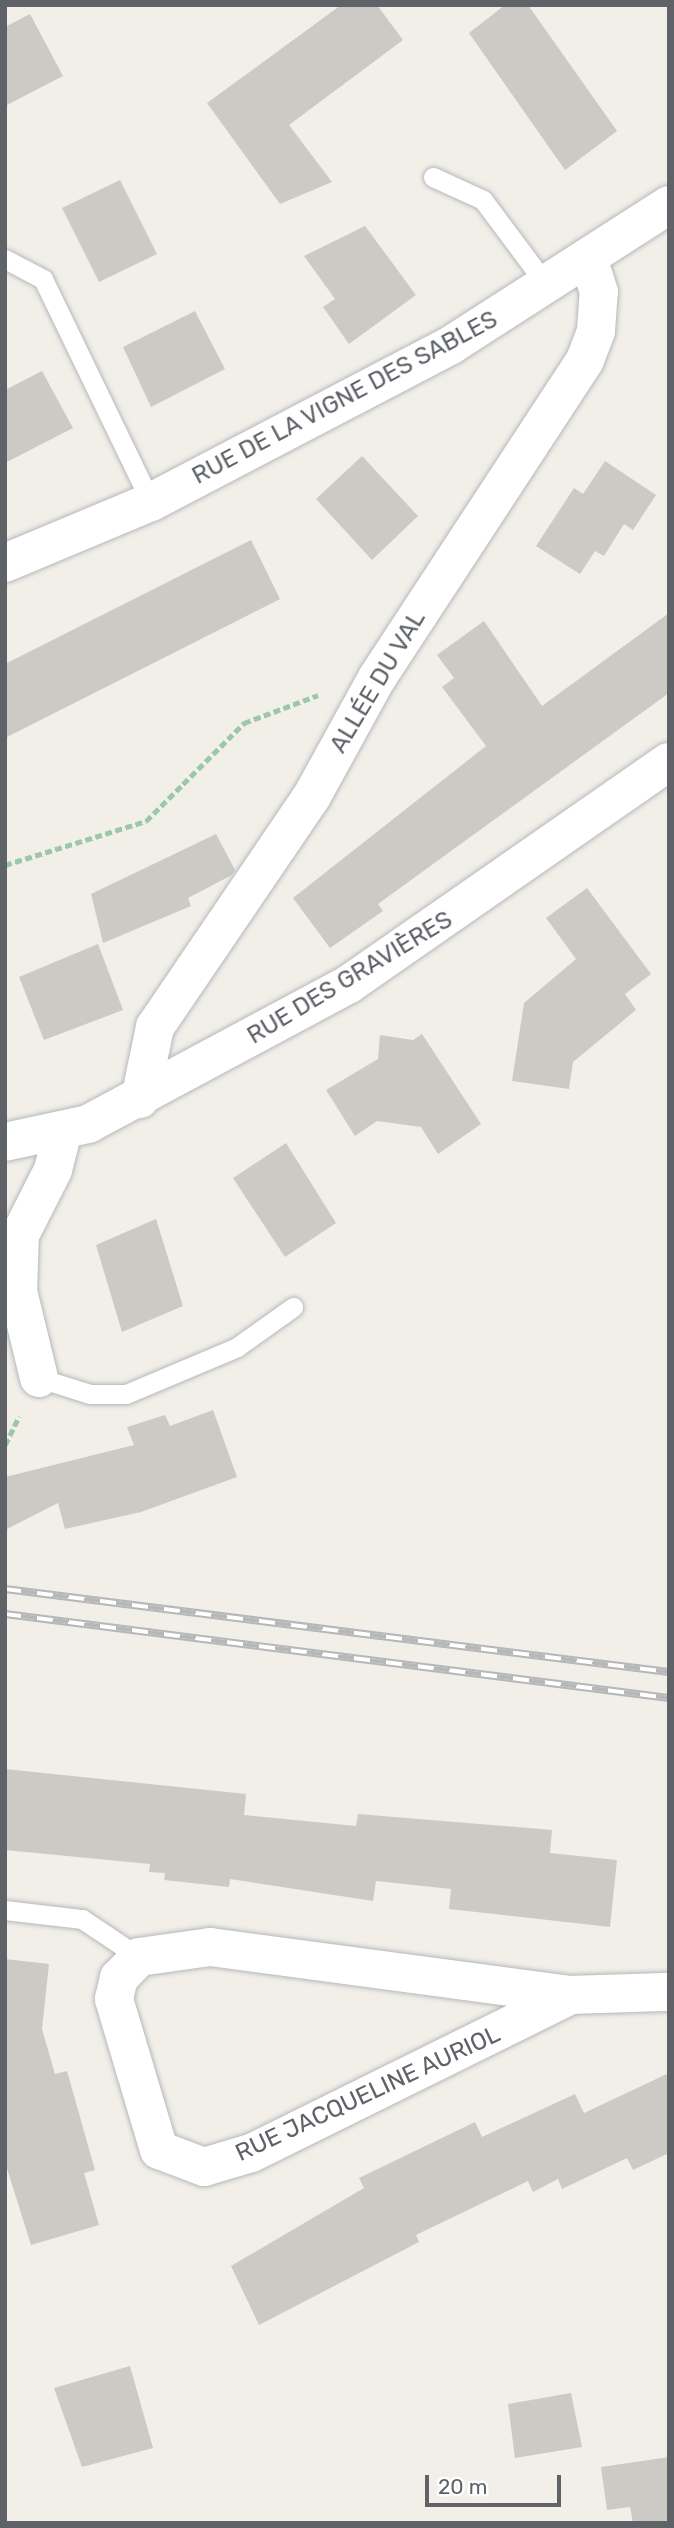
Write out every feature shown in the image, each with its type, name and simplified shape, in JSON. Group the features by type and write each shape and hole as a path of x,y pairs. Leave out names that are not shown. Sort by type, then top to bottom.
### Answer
{"street":[{"name":"RUE DE LA VIGNE DES SABLES","path":"5,563 151,502 451,345 589,261 669,205"},
{"name":"ALLÉE DU VAL","path":"140,1099 155,1027 312,796 369,694 585,360 599,292 589,261"},
{"name":"RUE DES GRAVIÈRES","path":"5,1142 62,1134 140,1099 349,984 669,762"},
{"path":"38,1378 19,1291 20,1236 53,1171 62,1134"},
{"name":"RUE JACQUELINE AURIOL","path":"571,1995 251,2153 204,2166 159,2150 119,2030 114,1999 119,1978 139,1957 210,1947 571,1995 669,1992"}],"lane":[{"path":"433,177 483,200 547,286"},
{"path":"5,259 43,279 151,502"},
{"path":"38,1378 90,1394 126,1394 237,1347 293,1307"},
{"path":"5,1910 82,1919 139,1957"}],"path":[{"path":"5,865 146,821 244,723 340,688 369,694"}],"building":[{"path":"341,5 377,5 403,40 289,125 332,182 280,204 207,103"},
{"path":"505,5 528,5 617,131 565,170 469,33"},
{"path":"30,14 63,76 5,106 5,27"},
{"path":"120,180 157,254 99,282 62,208"},
{"path":"365,226 416,295 349,344 323,307 335,299 304,256"},
{"path":"195,311 225,369 151,407 123,347"},
{"path":"42,371 73,428 5,463 5,390"},
{"path":"362,456 418,516 372,560 316,499"},
{"path":"605,461 656,495 633,530 624,524 604,556 595,551 580,574 536,546 574,488 583,494"},
{"path":"251,540 280,599 5,738 5,664"},
{"path":"669,613 669,693 378,904 383,911 330,948 293,898 486,746 442,687 454,678 437,655 484,621 542,706"},
{"path":"216,834 235,870 232,875 188,898 191,906 103,943 91,894"},
{"path":"587,888 651,974 625,994 636,1010 573,1062 569,1089 512,1081 524,1003 576,959 546,918"},
{"path":"98,944 123,1010 44,1040 19,977"},
{"path":"422,1034 481,1124 438,1154 421,1127 377,1121 355,1136 326,1090 378,1059 380,1035 413,1040"},
{"path":"286,1143 336,1223 285,1257 233,1178"},
{"path":"156,1219 183,1306 122,1332 96,1245"},
{"path":"213,1410 237,1477 141,1512 65,1529 58,1503 5,1530 5,1477 134,1445 127,1427 165,1415 170,1426"},
{"path":"5,1769 246,1794 244,1815 356,1826 358,1814 552,1830 550,1853 617,1860 610,1927 449,1909 451,1889 376,1881 373,1901 230,1879 229,1887 164,1880 165,1873 149,1872 150,1864 5,1850"},
{"path":"5,1959 49,1964 42,2029 55,2074 67,2071 95,2170 84,2173 99,2225 31,2245 5,2162"},
{"path":"669,2073 669,2153 633,2170 627,2158 562,2189 558,2179 533,2192 528,2181 416,2235 419,2242 259,2325 231,2266 364,2188 359,2178 475,2122 482,2137 575,2094 584,2113"},
{"path":"130,2366 153,2448 82,2467 54,2388"},
{"path":"571,2393 582,2447 515,2458 508,2404"},
{"path":"669,2457 669,2523 633,2523 630,2507 607,2510 601,2467"}],"railway":[{"path":"5,1589 669,1672"},
{"path":"5,1614 669,1698"}]}
